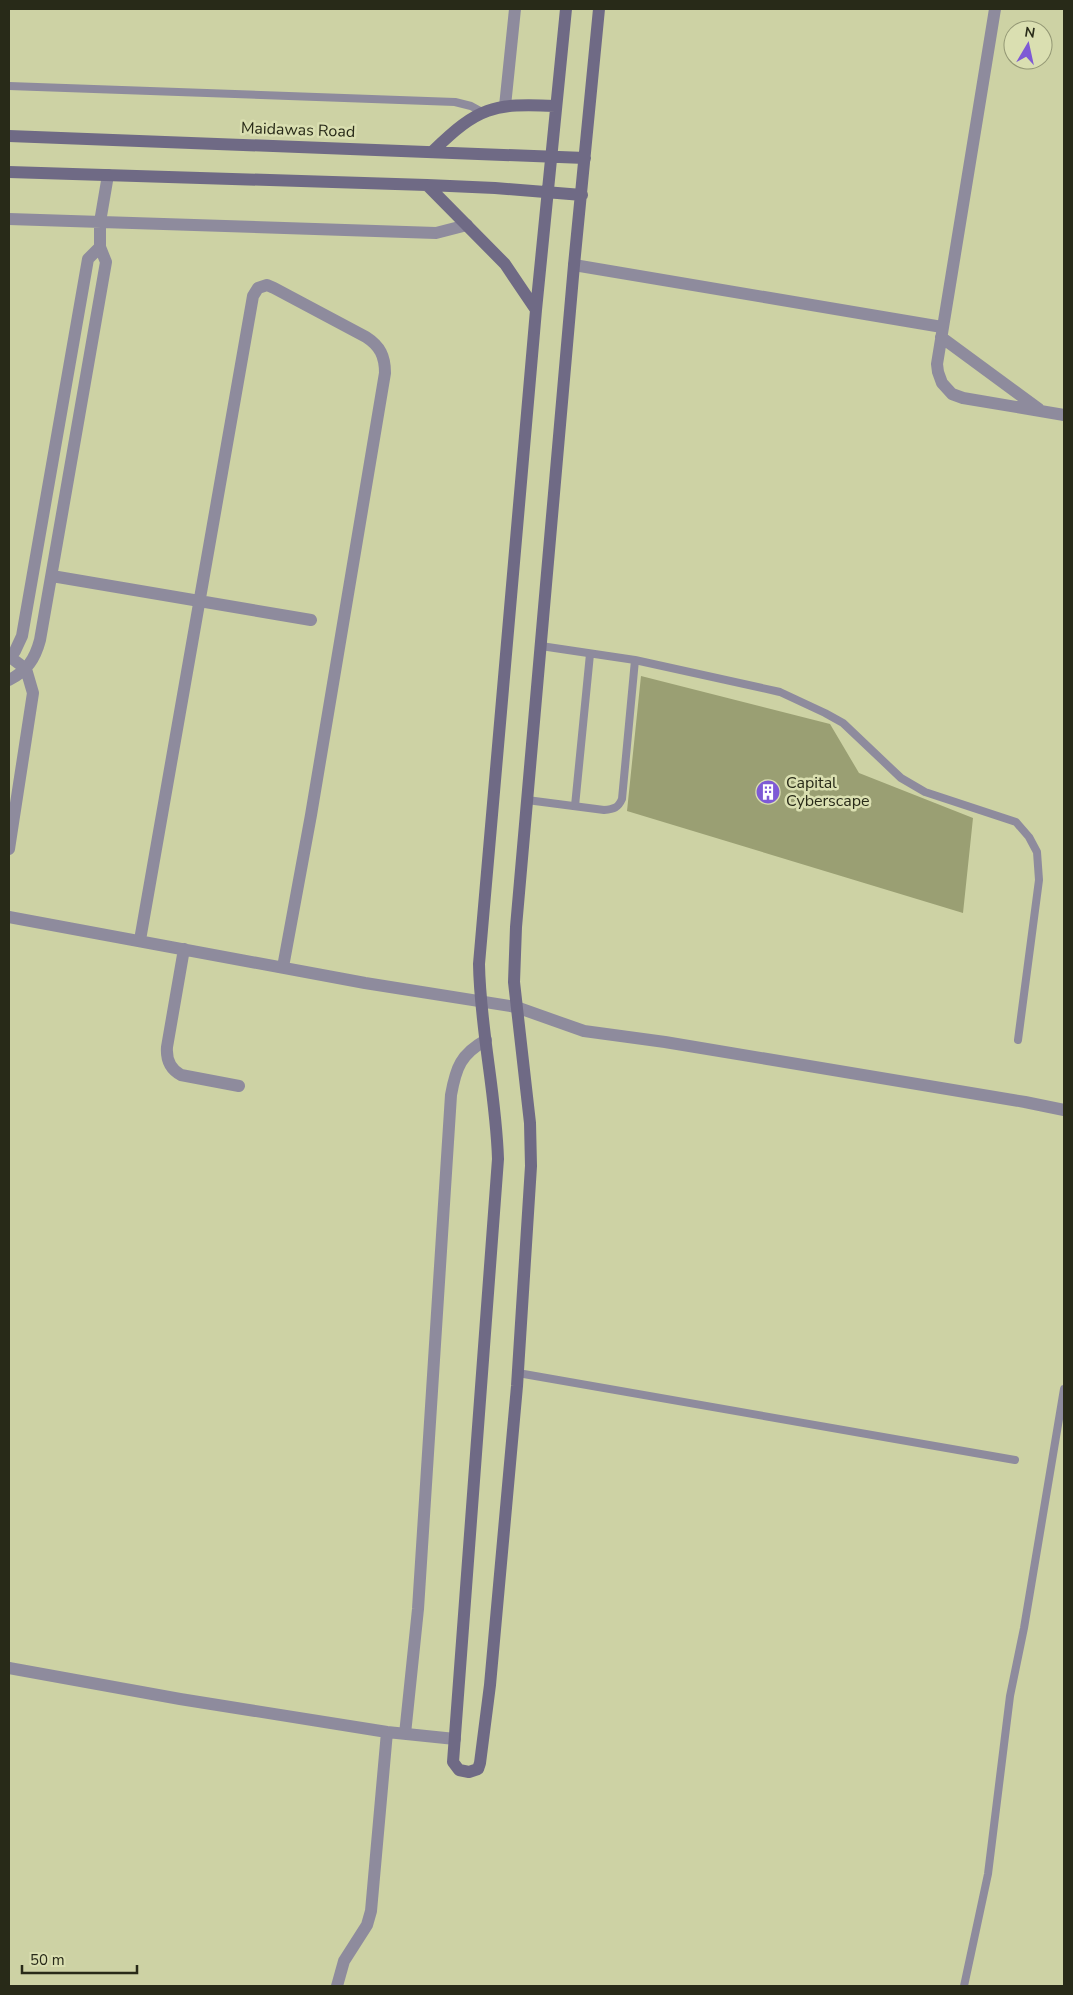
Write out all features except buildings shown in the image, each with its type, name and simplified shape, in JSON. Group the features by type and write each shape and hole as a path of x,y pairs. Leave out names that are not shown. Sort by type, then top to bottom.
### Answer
{"street":[{"path":"505,106 515,9"},
{"path":"566,9 536,310 480,943 481,1000 495,1115 498,1174 455,1739 454,1765 464,1772 478,1769 480,1763 490,1685 518,1373 531,1142 514,982 516,928 574,265 599,9"},
{"path":"995,9 960,228 941,332 938,372 942,383 952,394 963,398 1064,415"},
{"path":"433,151 455,130 482,112 505,106 556,106"},
{"name":"Maidawas Road","path":"9,136 585,158"},
{"path":"9,172 427,185 582,195"},
{"path":"9,680 26,669 32,662 40,640 106,262 100,247 100,222 108,175"},
{"path":"427,185 505,264 536,310"},
{"path":"9,219 436,233 467,225"},
{"path":"9,848 33,702 32,685 26,669 10,657 22,636 88,259 100,247"},
{"path":"574,265 941,332 1042,412"},
{"path":"140,940 253,296 258,288 266,285 297,298 366,336 380,349 385,362 385,373 337,663 283,967"},
{"path":"52,576 311,620"},
{"path":"9,917 366,982 481,1000 516,1007 584,1031 665,1042 1026,1102 1064,1110"},
{"path":"184,949 167,1047 168,1062 181,1075 239,1086"},
{"path":"405,1734 418,1609 450,1102 453,1081 461,1060 473,1047 486,1040"},
{"path":"9,1668 180,1699 387,1732 455,1739"},
{"path":"338,1986 344,1961 362,1934 371,1911 387,1732"}],"lane":[{"path":"9,86 455,102 471,106 482,112"},
{"path":"541,646 635,660 780,692 843,723 901,778 926,792 1016,822 1029,837 1037,852 1039,880 1018,1040"},
{"path":"575,806 590,654"},
{"path":"527,800 604,810 614,809 619,805 622,799 635,660"},
{"path":"518,1373 1015,1460"},
{"path":"964,1986 988,1874 1010,1696 1024,1628 1064,1389"}],"place":[{"name":"Capital Cyberscape","path":"768,792"}]}
